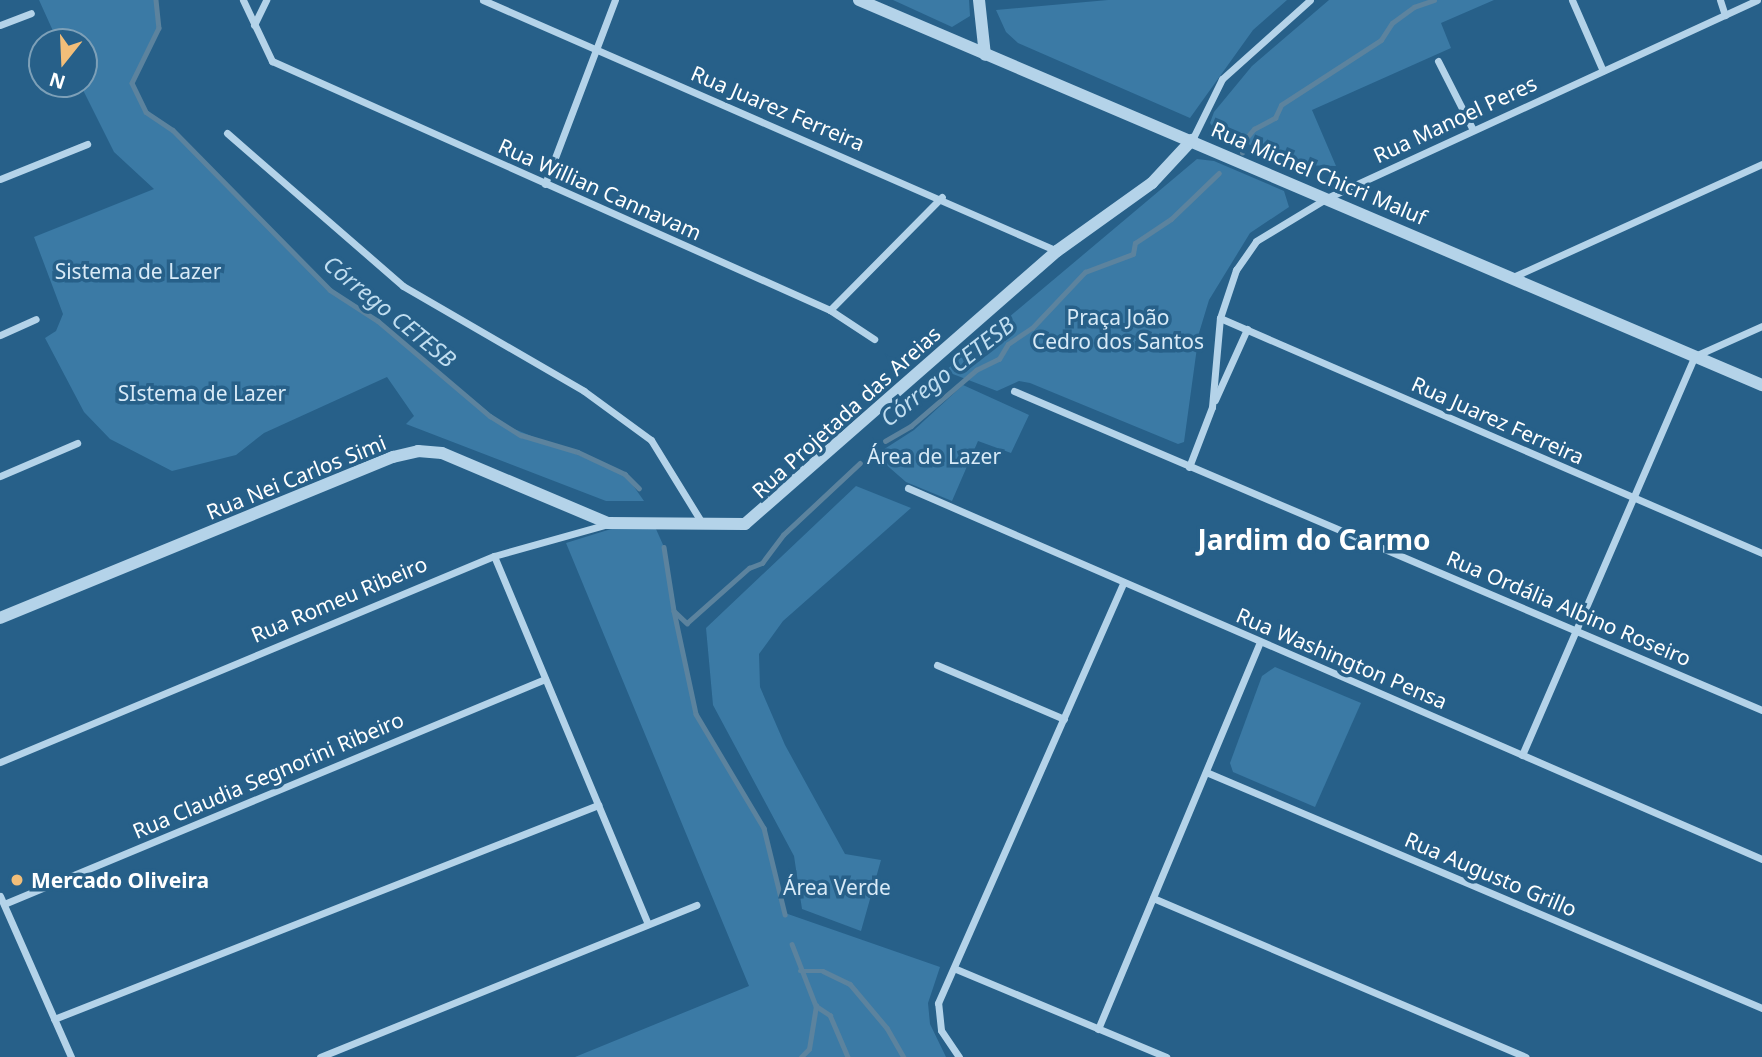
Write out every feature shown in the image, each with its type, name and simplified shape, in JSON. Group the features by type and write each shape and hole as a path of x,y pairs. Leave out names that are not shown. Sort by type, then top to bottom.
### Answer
{"street":[{"name":"Rua Willian Cannavam","path":"243,0 272,61 830,310 874,340"},
{"path":"254,25 267,0"},
{"name":"Rua Juarez Ferreira","path":"483,0 942,198 1057,251"},
{"path":"545,184 599,50 615,0"},
{"name":"Rua Michel Chicri Maluf","path":"859,0 1329,197 1762,385"},
{"path":"979,0 985,55"},
{"path":"1192,140 1222,79 1310,0"},
{"path":"1572,0 1603,71"},
{"path":"1720,0 1725,15"},
{"name":"Rua Manoel Peres","path":"1212,407 1220,318 1236,270 1256,241 1329,197 1757,0"},
{"path":"0,25 31,13"},
{"path":"1438,61 1473,130"},
{"path":"227,133 403,286 584,391 651,440 705,527"},
{"name":"Rua Projetada das Areias","path":"705,527 733,527 759,516 849,431 1057,251 1152,183 1192,140"},
{"path":"0,179 87,144"},
{"path":"1513,277 1762,164"},
{"path":"830,310 942,198"},
{"name":"Rua Juarez Ferreira","path":"1220,318 1762,553"},
{"path":"0,335 36,320"},
{"path":"1522,755 1695,356 1762,326"},
{"name":"Rua Manoel Peres","path":"1189,467 1247,329"},
{"name":"Rua Ordália Albino Roseiro","path":"1014,391 1762,710"},
{"path":"0,476 77,443"},
{"name":"Rua Nei Carlos Simi","path":"0,618 380,462 418,451 442,453 614,524"},
{"name":"Rua Washington Pensa","path":"908,488 1762,859"},
{"name":"Rua Romeu Ribeiro","path":"0,762 494,556 614,524 705,527"},
{"path":"494,556 649,924"},
{"path":"959,1057 941,1030 937,1015 1124,582"},
{"path":"1098,1028 1261,641"},
{"path":"937,665 1064,719"},
{"name":"Rua Claudia Segnorini Ribeiro","path":"2,900 545,679"},
{"name":"Rua Augusto Grillo","path":"1206,772 1762,1008"},
{"path":"54,1019 598,805"},
{"path":"1153,898 1525,1057"},
{"path":"2,900 71,1057"},
{"path":"320,1057 696,905"},
{"path":"956,968 1155,1055 1166,1057"}],"green space":[{"path":"39,0 156,0 159,28 132,83 146,112 173,130 330,290 378,321 504,425 625,474 644,501 606,501 406,424 414,416 387,377 264,433 236,455 172,471 110,439 84,412 45,338 56,331 63,314 34,237 154,189 114,152 87,98 98,98 98,28 52,28"},
{"path":"893,0 969,0 970,16 952,27"},
{"path":"1108,0 1287,0 1253,30 1190,118 1018,43 1006,32 996,10"},
{"path":"1329,0 1494,0 1441,23 1451,48 1312,110 1336,166 1298,165 1215,130 1210,123 1214,112 1252,66"},
{"name":"Praça João Cedro dos Santos","path":"1197,159 1214,161 1284,191 1289,207 1250,233 1209,300 1199,333 1184,442 1178,444 1030,383 1019,381 997,391 945,371"},
{"name":"Área de Lazer","path":"963,385 1029,415 1011,453 978,441 952,501 906,482 875,455 914,430"},
{"name":"Área Verde","path":"856,486 911,508 783,621 759,654 760,687 785,745 845,854 881,860 861,931 802,909 794,856 713,705 706,628"},
{"path":"611,529 656,529 664,547 696,714 764,828 785,913 940,967 928,1003 930,1024 946,1057 575,1057 749,986 566,543"},
{"path":"1275,667 1361,703 1315,807 1233,772 1230,763 1262,676"}],"waterway":[{"name":"Córrego CETESB","path":"156,0 159,28 132,83 146,112 173,130 330,290 378,321 490,416 521,435 578,452 625,474 639,488"},
{"name":"Córrego CETESB","path":"1242,153 1243,142 1254,129 1275,118 1281,105 1381,40 1392,23 1414,7 1434,0"},
{"name":"Córrego CETESB","path":"885,441 911,426 976,370 999,359 1008,344 1032,328 1085,272 1133,254 1135,243 1171,219 1219,173"},
{"name":"Córrego CETESB","path":"664,547 674,611 687,623 749,568 762,563 783,535 860,463"},
{"path":"674,611 696,714 764,828 785,914"},
{"path":"792,944 816,1006 830,1015 848,1057"},
{"path":"800,971 823,971 850,984 887,1028 904,1057"},
{"path":"801,1057 809,1049 816,1006"}],"place":[{"name":"Mercado Oliveira","path":"17,880"}],"district":[{"name":"Jardim do Carmo","path":"1314,539"}],"park label":[{"name":"Sistema de Lazer","path":"138,271"},
{"name":"SIstema de Lazer","path":"202,393"}]}
